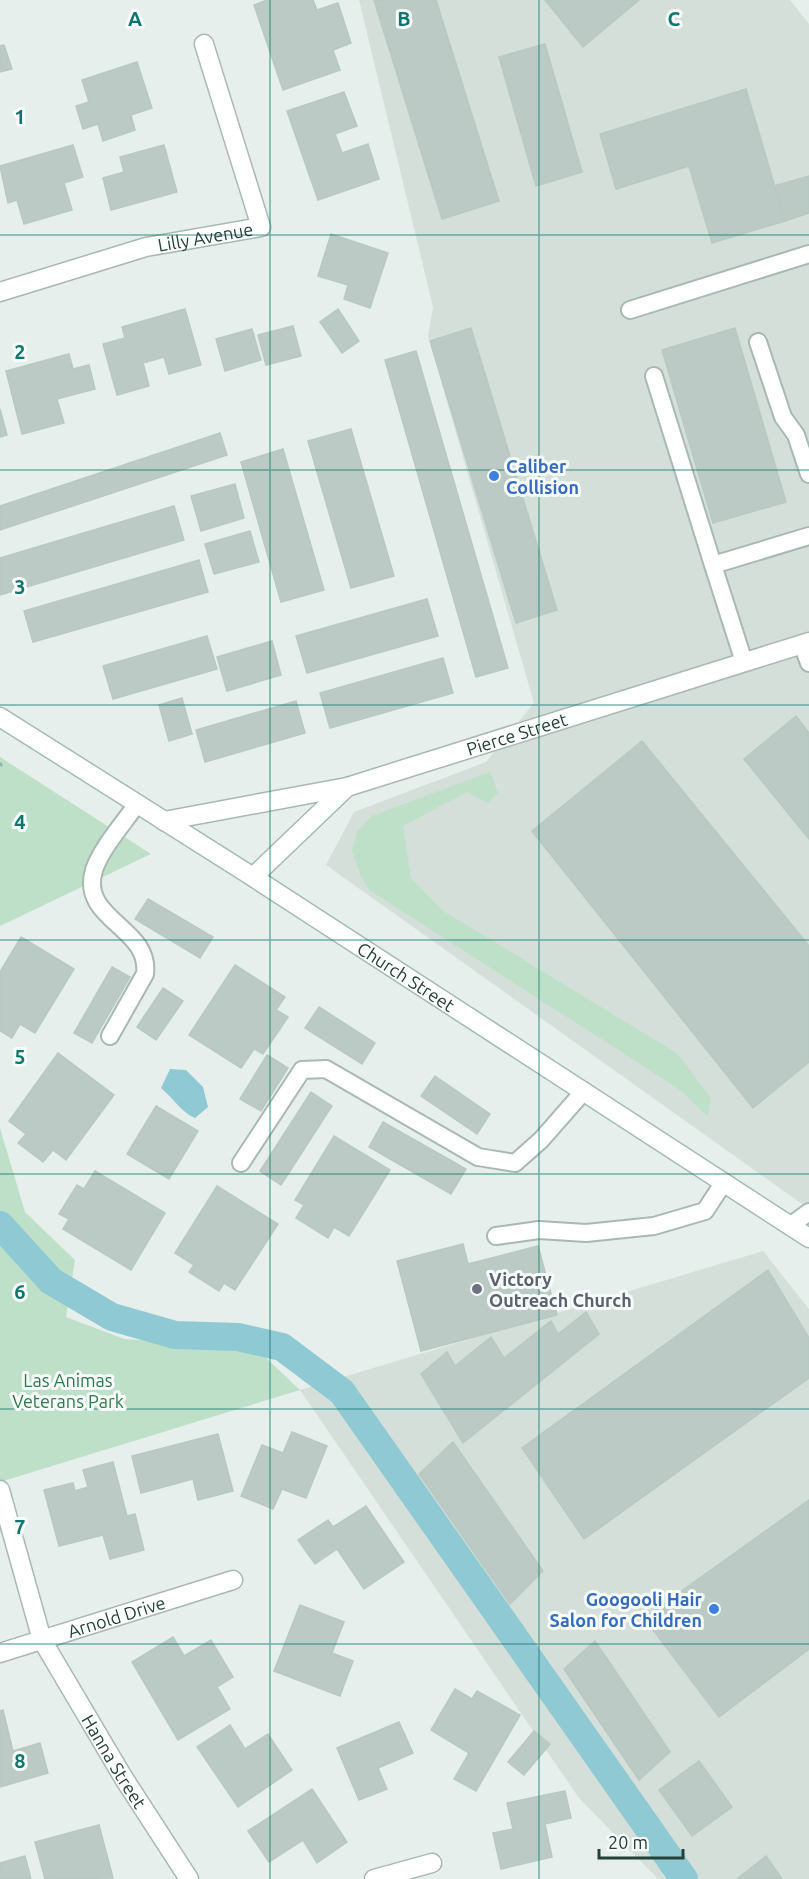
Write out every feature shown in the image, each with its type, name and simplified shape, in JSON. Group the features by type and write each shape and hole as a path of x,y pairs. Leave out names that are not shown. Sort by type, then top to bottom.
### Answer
{"street":[{"name":"Lilly Avenue","path":"0,292 146,247 261,227 204,44"},
{"name":"Pierce Street","path":"253,877 347,787 806,643"},
{"name":"Church Street","path":"0,717 253,877 809,1238"},
{"path":"164,821 347,787"},
{"name":"Hanna Street","path":"0,1490 42,1640 123,1777 189,1879"},
{"name":"Arnold Drive","path":"0,1653 233,1580"},
{"path":"374,1879 432,1863"}],"lane":[{"path":"630,310 809,254"},
{"path":"758,342 783,417 796,435 809,474"},
{"path":"654,376 744,662"},
{"path":"713,565 809,536"},
{"path":"806,643 809,663"},
{"path":"110,1036 145,974 147,963 144,951 95,901 92,884 95,868 136,804"},
{"path":"241,1163 302,1070 326,1069 477,1157 515,1163 541,1140 584,1091"},
{"path":"496,1236 539,1230 586,1233 654,1226 705,1211 724,1182"},
{"path":"790,1226 809,1212"}],"shaded area":[{"path":"359,0 790,0 809,24 809,1209 326,865 354,812 486,762 534,703 428,336 433,307"},
{"path":"763,1251 809,1309 809,1879 658,1879 579,1798 300,1390"}],"green space":[{"path":"0,757 151,854 0,926"},
{"path":"490,772 498,793 487,803 467,792 403,826 411,878 442,910 678,1054 711,1098 708,1116 679,1089 369,890 360,874 352,851 357,832 372,816"},
{"name":"Las Animas Veterans Park","path":"0,1128 25,1212 75,1260 66,1317 124,1339 231,1346 265,1357 300,1390 0,1482"}],"water":[{"path":"170,1069 186,1070 203,1087 208,1107 195,1118 181,1109 161,1088"}],"building":[{"path":"267,0 313,0 317,10 338,3 351,43 333,50 340,70 283,90 254,5"},
{"path":"374,0 436,0 499,201 442,219"},
{"path":"545,0 639,0 583,47"},
{"path":"545,44 582,172 536,186 499,57"},
{"path":"4,45 12,69 0,72 0,46"},
{"path":"137,62 152,108 131,115 135,130 103,141 98,124 83,129 76,106 89,102 82,80"},
{"path":"746,89 785,221 712,243 689,166 616,189 600,134"},
{"path":"344,92 357,126 335,134 342,153 368,144 379,179 318,200 287,111"},
{"path":"73,145 83,177 64,183 72,210 24,224 17,200 8,203 0,166"},
{"path":"164,145 177,192 111,210 103,178 124,172 120,157"},
{"path":"809,176 809,213 785,221 774,186"},
{"path":"331,234 388,253 370,308 344,299 348,285 318,276"},
{"path":"185,309 201,365 169,374 164,357 143,363 149,386 117,395 103,344 125,338 122,327"},
{"path":"338,309 359,341 342,353 320,322"},
{"path":"293,326 301,356 266,365 258,335"},
{"name":"Caliber Collision","path":"471,328 557,610 516,623 430,341"},
{"path":"735,328 786,502 713,523 662,350"},
{"path":"252,329 261,360 225,371 216,339"},
{"path":"416,351 508,668 476,677 385,360"},
{"path":"69,354 73,369 89,365 95,389 57,399 64,423 22,434 6,371"},
{"path":"0,409 7,435 0,437"},
{"path":"351,429 394,576 351,588 308,441"},
{"path":"220,433 227,455 0,530 0,506"},
{"path":"283,449 324,590 281,602 241,462"},
{"path":"235,484 244,518 201,531 191,496"},
{"path":"174,506 184,540 0,595 0,558"},
{"path":"250,531 259,562 214,574 205,544"},
{"path":"199,560 208,592 33,642 24,611"},
{"path":"427,599 438,636 307,673 296,636"},
{"path":"207,636 217,669 113,699 103,666"},
{"path":"272,641 281,675 227,691 217,657"},
{"path":"443,658 453,693 330,728 320,693"},
{"path":"182,698 192,734 169,741 159,705"},
{"path":"296,701 305,733 205,762 196,730"},
{"path":"796,716 809,733 809,839 744,759"},
{"path":"642,741 809,946 809,1062 753,1108 532,831"},
{"path":"148,899 213,937 200,958 135,919"},
{"path":"21,937 74,969 35,1033 20,1024 12,1038 0,1031 0,972"},
{"path":"235,965 285,997 276,1010 288,1017 263,1054 254,1049 241,1068 189,1035"},
{"path":"112,967 130,977 92,1043 74,1033"},
{"path":"163,988 183,1001 156,1040 137,1027"},
{"path":"319,1007 375,1043 362,1064 305,1028"},
{"path":"58,1053 114,1095 66,1160 53,1150 43,1162 18,1143 26,1134 9,1121"},
{"path":"267,1055 288,1068 261,1111 240,1099"},
{"path":"435,1076 490,1114 477,1134 421,1096"},
{"path":"311,1092 332,1106 281,1185 260,1171"},
{"path":"156,1106 198,1131 169,1179 127,1154"},
{"path":"383,1122 466,1169 451,1194 369,1147"},
{"path":"334,1136 390,1170 349,1236 334,1227 328,1238 296,1218 304,1205 295,1200"},
{"path":"95,1171 165,1213 131,1270 63,1229 69,1219 59,1214 77,1185 84,1189"},
{"path":"217,1186 278,1224 235,1290 224,1283 219,1291 189,1272 194,1265 175,1253"},
{"name":"Victory Outreach Church","path":"463,1244 468,1264 538,1246 557,1315 421,1351 397,1261"},
{"path":"768,1270 809,1338 809,1378 584,1539 522,1448"},
{"path":"586,1312 599,1334 463,1443 421,1374 447,1352 455,1366 491,1337 504,1358 551,1321 558,1334"},
{"path":"292,1432 327,1446 306,1498 282,1489 273,1509 241,1496 262,1445 283,1453"},
{"path":"218,1434 233,1491 198,1500 193,1479 141,1493 132,1456"},
{"path":"453,1442 543,1571 510,1604 419,1474"},
{"path":"113,1462 127,1516 135,1514 144,1550 110,1559 103,1535 59,1546 44,1490 73,1483 75,1491 88,1487 83,1470"},
{"path":"809,1500 809,1649 719,1717 644,1618"},
{"path":"366,1506 404,1562 364,1589 337,1549 315,1564 298,1540 328,1520 333,1527"},
{"path":"300,1605 344,1622 332,1653 353,1661 340,1696 274,1671"},
{"path":"173,1637 184,1656 211,1640 233,1677 217,1687 230,1709 178,1740 132,1662"},
{"path":"595,1641 670,1752 639,1780 564,1669"},
{"path":"455,1689 472,1699 477,1691 520,1715 476,1791 454,1779 469,1753 431,1730"},
{"path":"3,1710 13,1751 40,1743 48,1773 0,1787 0,1711"},
{"path":"399,1722 413,1753 378,1768 387,1789 359,1800 337,1748"},
{"path":"230,1725 245,1749 268,1734 292,1770 238,1807 197,1747"},
{"path":"534,1731 550,1744 524,1775 508,1762"},
{"path":"699,1761 732,1807 692,1836 659,1790"},
{"path":"312,1789 347,1842 317,1863 303,1840 269,1862 248,1831"},
{"path":"565,1791 571,1818 545,1824 552,1857 501,1869 493,1833 513,1829 507,1803"},
{"path":"99,1825 113,1878 45,1879 35,1842"},
{"path":"25,1856 31,1879 0,1879 0,1863"},
{"path":"766,1856 782,1879 737,1879"}],"waterway":[{"path":"0,1225 51,1281 112,1317 175,1335 238,1337 282,1347 342,1392 684,1879"}],"place":[{"name":"Caliber Collision","path":"494,476"},
{"name":"Victory Outreach Church","path":"477,1289"},
{"name":"Googooli Hair Salon for Children","path":"714,1609"}]}
